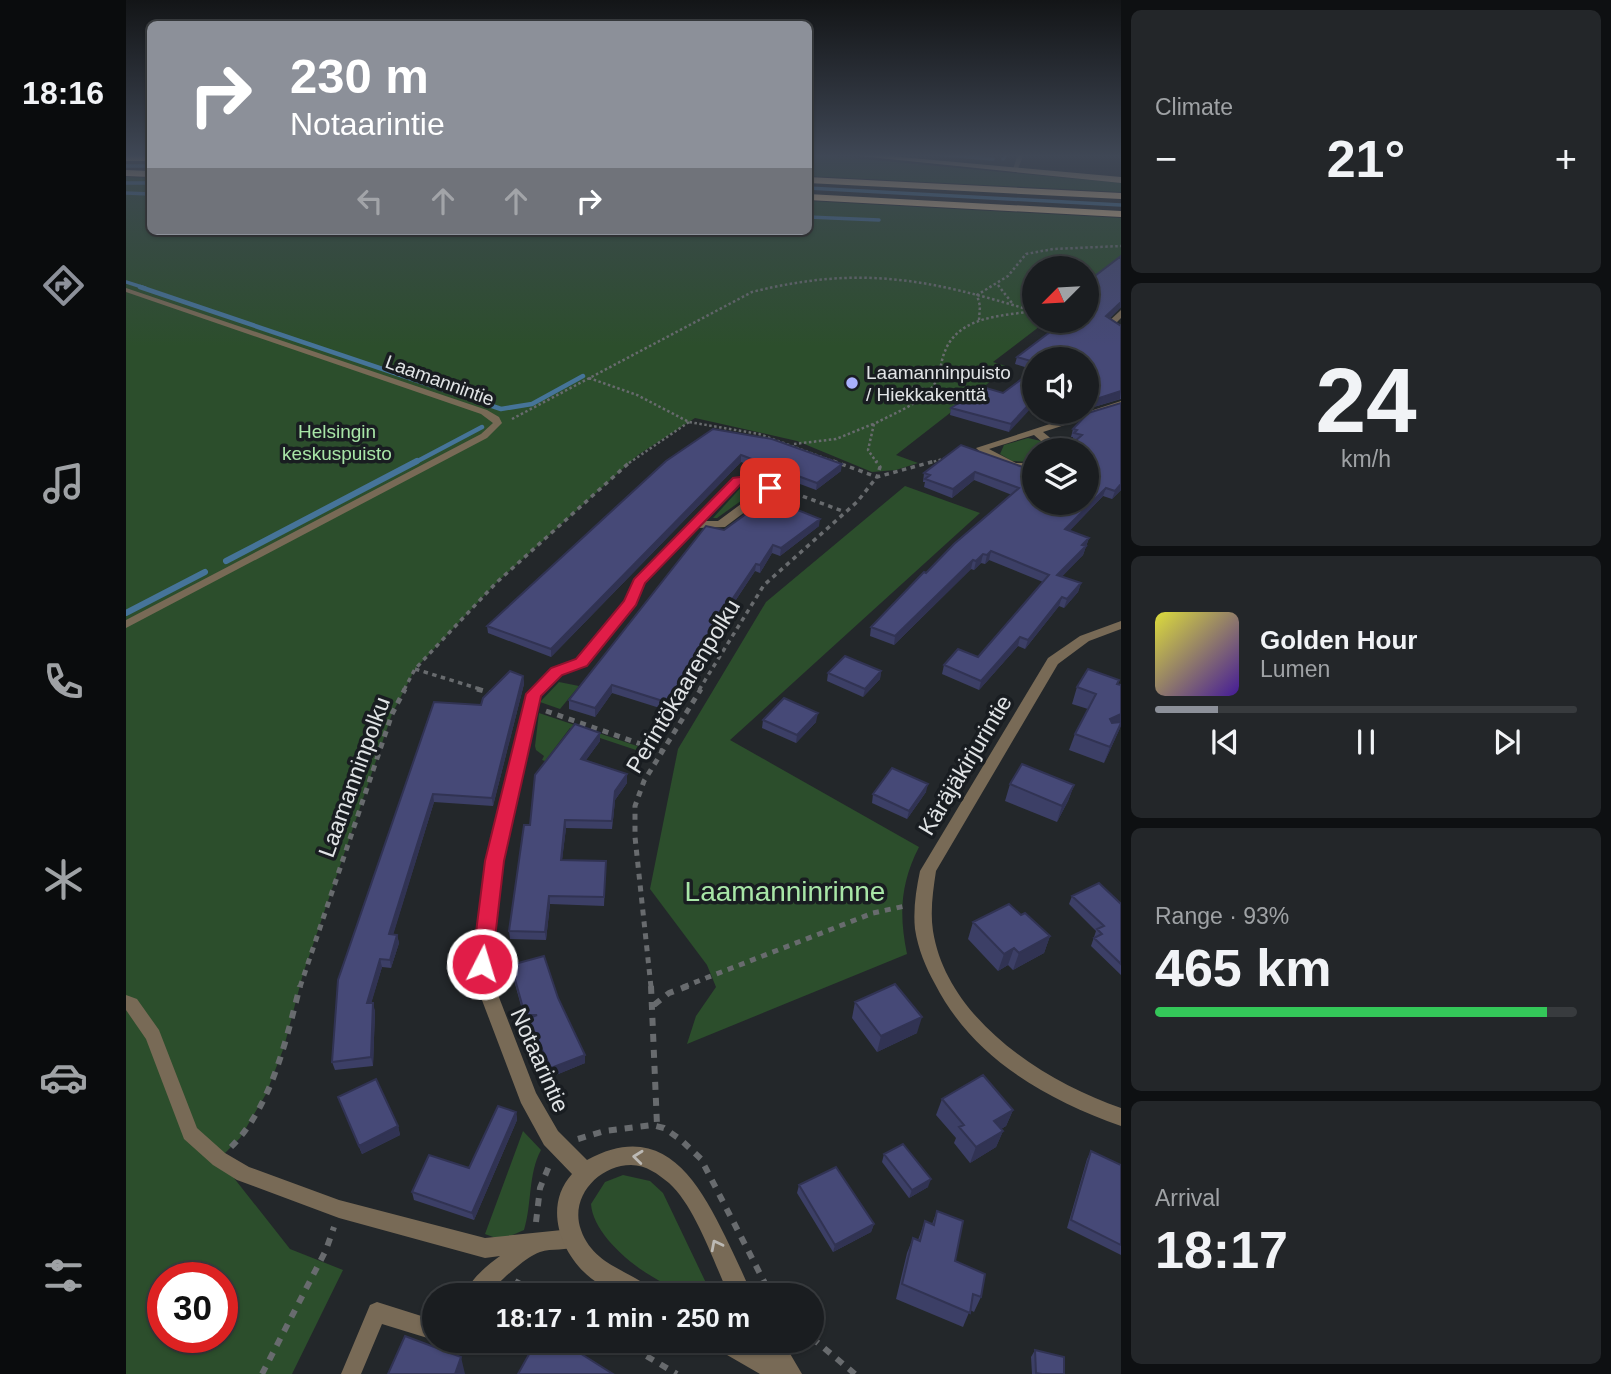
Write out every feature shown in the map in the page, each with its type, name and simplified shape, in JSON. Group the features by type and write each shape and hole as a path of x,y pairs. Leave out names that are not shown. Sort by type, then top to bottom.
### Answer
{"street":[{"path":"1118,328 1111,321 1121,313"},
{"path":"981,448 1121,404"},
{"path":"1035,431 1044,438"},
{"path":"981,448 991,456 1022,467"},
{"name":"Notaarintie","path":"584,1171 551,1138 528,1097 486,987 482,964 495,861 534,694 556,671 582,663 631,602 639,582 737,481 754,478 768,483 770,488"},
{"path":"696,524 721,525 770,488"},
{"name":"Käräjäkirjurintie","path":"1121,625 1087,637 1066,649 1053,661 928,871 923,903 925,935 936,970 967,1018 1020,1066 1093,1109 1121,1117"},
{"path":"621,1283 584,1258 572,1239 568,1201 575,1183 584,1171 612,1157 630,1156 650,1158 679,1177 691,1195 735,1283"},
{"path":"746,1353 783,1374"},
{"path":"776,1353 790,1374"}],"lane":[{"name":"Laamannintie","path":"126,290 484,412 496,419 498,424 484,436 126,625"},
{"path":"126,1002 131,1004 153,1035 190,1133 219,1159 244,1174 340,1209 485,1248 572,1239"},
{"path":"485,1283 497,1270 534,1244"},
{"path":"351,1374 377,1312 422,1326"}],"path":[{"path":"977,295 998,285 1026,254 1053,249 1121,246"},
{"path":"498,424 517,417 752,292 784,284 838,276 878,275 914,279 1022,307"},
{"path":"998,285 1014,305"},
{"path":"977,295 980,306 979,320"},
{"path":"792,444 836,439 874,424 930,390 937,379 950,341 964,328 979,320 1022,313"},
{"path":"589,379 637,395 689,422 759,434 877,477 981,448"},
{"path":"907,386 930,390"},
{"name":"Laamanninpolku","path":"219,1159 240,1138 266,1094 284,1047 303,974 392,714 415,669 496,583 638,455 689,422"},
{"path":"874,424 869,450 880,467 877,477"},
{"name":"Perintökaarenpolku","path":"657,1125 653,1006 635,837 635,806 644,781 764,585 869,490 877,477"},
{"path":"770,488 786,489 845,512"},
{"path":"653,1006 669,993 873,913 923,903"},
{"path":"262,1374 326,1250 340,1209"},
{"path":"824,1348 855,1374"},
{"path":"641,1353 677,1374"}],"green space":[{"name":"Helsingin keskuspuisto","path":"126,218 147,218 147,235 812,235 812,218 1121,218 1121,258 1099,274 1099,256 1022,256 1022,333 1031,333 993,362 1009,367 896,455 918,463 896,470 872,472 797,441 695,418 638,455 496,583 415,669 392,714 303,974 284,1047 266,1094 240,1138 219,1159 290,1249 343,1270 292,1374 126,1374"},
{"path":"1022,440 1022,462 1012,461 1000,454 1004,445"},
{"path":"745,483 756,483 759,488 717,518 713,518"},
{"name":"Laamanninrinne","path":"905,486 980,513 730,740 919,847 908,874 903,900 907,954 687,1044 696,1016 716,987 707,965 650,889 678,749 766,602"},
{"path":"559,682 579,686 560,709 540,702"},
{"path":"539,713 646,749 648,754 570,728 545,761 542,760 544,756 535,746"},
{"path":"523,1131 541,1150 534,1169 524,1230 501,1240 485,1234"},
{"path":"623,1175 650,1181 663,1193 706,1283 664,1283 618,1251 595,1220 591,1204 605,1182"}],"building":[{"path":"1121,256 1121,302 1106,316 1121,326 1121,391 1099,398 1099,347 1030,347 1049,333 1099,333 1099,273"},
{"path":"1022,379 1022,412 1011,424 951,408 983,387 1003,393"},
{"path":"1121,403 1121,484 1115,491 1106,488 1099,495 1099,438 1079,438 1082,435 1074,433 1077,430 1073,429 1078,424 1099,424 1099,410"},
{"path":"713,429 772,439 842,464 817,483 741,455 551,649 487,626 666,461"},
{"path":"961,445 1022,467 1022,515 1079,515 1065,529 1089,538 1082,545 1086,546 1057,575 1081,583 1067,599 1062,597 1028,640 1020,637 981,681 944,665 958,649 978,657 1049,575 991,551 976,561 973,560 895,636 871,627 924,572 1019,488 975,472 953,489 925,479 930,475 924,473"},
{"path":"768,498 820,519 781,548 773,545 760,565 756,564 666,702 612,685 595,708 569,700 706,526 724,530"},
{"path":"845,656 881,671 865,689 828,673"},
{"path":"1088,669 1119,680 1117,684 1121,685 1121,714 1110,719 1112,723 1121,723 1110,747 1075,734 1096,694 1077,687"},
{"path":"510,671 523,676 492,798 433,794 389,934 397,935 390,960 380,959 367,1003 373,1003 371,1057 332,1062 338,980 434,702 481,705 483,698"},
{"path":"784,698 818,713 797,735 763,720"},
{"path":"575,724 600,733 581,759 627,774 615,791 612,821 565,820 561,860 606,861 604,897 549,896 545,932 509,931 524,825 530,825 535,775"},
{"path":"1022,764 1074,785 1062,806 1010,784"},
{"path":"892,768 928,784 909,811 873,794"},
{"path":"1099,883 1121,904 1121,964 1094,938 1102,934 1097,929 1104,926 1072,896"},
{"path":"1009,904 1021,915 1025,913 1050,936 1019,953 1014,948 1004,954 973,922"},
{"path":"544,956 558,998 585,1055 551,1068 527,1019 537,1015 525,1015 511,965"},
{"path":"895,984 922,1017 881,1036 855,1002"},
{"path":"983,1075 1013,1110 994,1121 1003,1131 976,1147 959,1127 964,1125 942,1099"},
{"path":"376,1079 398,1126 359,1146 338,1097"},
{"path":"498,1106 516,1112 472,1213 412,1192 429,1155 469,1168"},
{"path":"903,1144 931,1179 912,1190 884,1154"},
{"path":"1091,1151 1121,1165 1121,1245 1071,1220"},
{"path":"836,1167 874,1224 835,1245 799,1185"},
{"path":"937,1211 963,1221 955,1261 985,1274 981,1297 973,1294 970,1313 902,1284 913,1238 920,1241 925,1221 934,1225"},
{"path":"405,1336 422,1342 422,1353 450,1353 461,1357 455,1374 388,1374"},
{"path":"1035,1350 1064,1357 1064,1374 1036,1373"},
{"path":"530,1353 580,1353 613,1374 518,1374"}],"waterway":[{"path":"835,218 879,220"},
{"path":"126,282 145,288"},
{"path":"140,287 501,409 532,404 583,376"},
{"path":"414,463 482,427"},
{"path":"226,561 417,461"},
{"path":"126,613 205,572"}],"place":[{"name":"Laamanninpuisto / Hiekkakenttä","path":"852,383"}],"route":[{"path":"482,964 495,861 534,694 556,671 582,663 631,602 639,582 737,481 754,478 768,483 770,488"}]}
